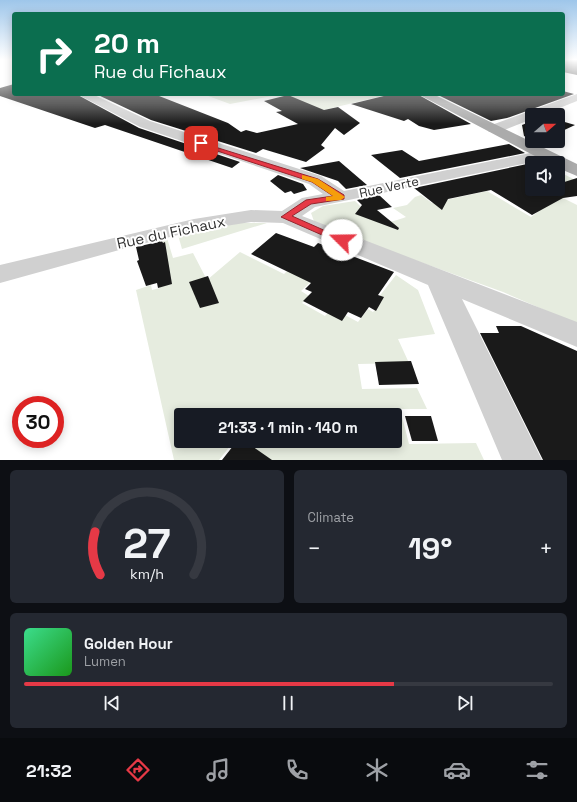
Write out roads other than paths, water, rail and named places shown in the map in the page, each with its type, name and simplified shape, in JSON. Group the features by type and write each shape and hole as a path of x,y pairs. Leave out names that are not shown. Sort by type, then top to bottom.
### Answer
{"main road":[{"path":"428,96 577,171"}],"street":[{"name":"Rue Verte","path":"86,96 146,124 175,135 315,180 341,197 545,155"},
{"path":"494,129 577,97"},
{"path":"286,217 309,202 341,197"},
{"name":"Rue du Fichaux","path":"0,274 125,241 194,225 250,216 286,217"},
{"path":"286,217 439,280 577,334"},
{"path":"439,280 522,460"}]}
